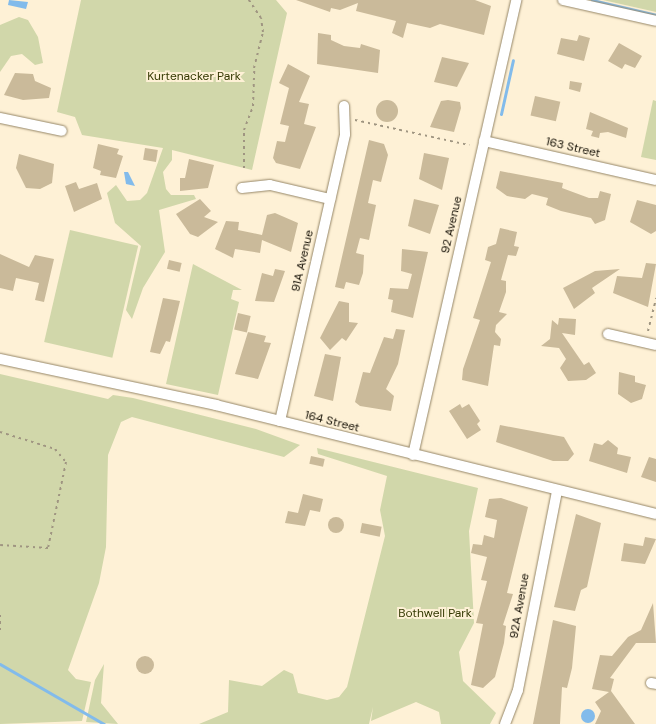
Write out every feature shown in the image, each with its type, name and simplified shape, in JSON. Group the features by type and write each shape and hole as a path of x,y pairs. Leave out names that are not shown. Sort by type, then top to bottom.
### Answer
{"street":[{"name":"92 Avenue","path":"413,456 516,0"},
{"path":"563,0 656,21"},
{"name":"91A Avenue","path":"280,421 345,134 344,106"},
{"path":"0,118 62,132"},
{"name":"163 Street","path":"484,141 656,180"},
{"path":"242,188 270,185 330,199"},
{"path":"608,334 656,345"},
{"name":"164 Street","path":"0,359 280,421 413,456 656,514"},
{"name":"92A Avenue","path":"505,724 518,690 557,491"}],"path":[{"path":"244,168 244,130 253,106 254,68 263,32 251,1"},
{"path":"354,120 469,145"},
{"path":"648,331 656,298"},
{"path":"0,432 50,446 66,462 48,548 0,545"},
{"path":"0,615 0,630"}],"green space":[{"name":"Kurtenacker Park","path":"81,0 276,0 287,13 252,170 172,150 172,160 163,172 166,189 171,195 194,195 196,199 159,210 165,252 143,288 132,319 126,310 141,246 115,223 107,193 116,185 127,201 140,200 147,193 163,148 82,135 75,117 57,112"},
{"path":"603,0 656,0 656,12"},
{"path":"19,17 28,20 38,37 43,63 35,65 22,54 11,56 0,72 0,25"},
{"path":"653,100 656,101 656,160 641,157"},
{"path":"70,230 138,246 112,358 44,342"},
{"path":"193,264 242,290 233,290 231,299 239,302 218,395 166,384"},
{"path":"0,374 108,399 113,395 133,398 256,429 300,445 284,457 132,417 121,422 108,455 106,547 99,583 68,670 76,679 91,682 82,721 0,724"},
{"name":"Bothwell Park","path":"317,448 478,488 469,531 474,623 459,652 463,681 496,713 490,724 441,724 439,712 416,702 371,721 373,707 369,724 199,724 228,712 229,680 262,686 284,670 293,674 298,693 327,700 339,697 347,687 385,536 380,510 387,476 318,454"},
{"path":"104,664 101,703 118,724 86,722 95,680"}],"water":[{"path":"9,0 28,2 26,9 8,5"},
{"path":"124,172 128,172 135,186 126,184"},
{"path":"588,709 593,711 595,716 593,721 588,723 583,721 581,716 583,711"}],"building":[{"path":"296,0 475,0 491,6 484,35 440,24 430,28 407,23 403,38 392,33 396,21 356,11 358,3 340,10 331,8 330,12"},
{"path":"318,33 331,35 331,40 344,46 360,48 361,44 380,50 378,73 317,64"},
{"path":"579,35 590,38 584,61 557,54 561,38 577,41"},
{"path":"619,43 642,56 635,68 625,64 622,69 608,61"},
{"path":"442,57 469,63 457,87 434,82"},
{"path":"288,64 310,76 299,102 309,104 304,124 316,127 300,169 276,163 273,158 277,141 285,142 289,126 280,124 289,88 279,83"},
{"path":"15,73 33,74 35,81 51,88 49,98 23,100 4,95"},
{"path":"570,81 582,83 580,92 569,89"},
{"path":"535,96 560,102 556,121 531,115"},
{"path":"387,100 395,103 398,111 395,119 387,122 379,119 376,111 379,103"},
{"path":"441,101 460,102 461,108 454,132 430,127"},
{"path":"590,112 628,128 626,138 608,132 600,133 599,138 591,136 593,131 586,129"},
{"path":"369,140 384,144 388,155 381,182 373,180 368,203 376,205 369,240 360,238 356,253 364,255 363,273 359,285 346,282 344,289 335,287"},
{"path":"98,144 119,149 117,154 123,156 116,178 100,175 101,171 93,168"},
{"path":"145,148 158,150 156,162 143,160"},
{"path":"424,153 449,158 442,190 419,179"},
{"path":"19,154 54,164 52,183 40,189 26,188 16,168"},
{"path":"189,159 214,165 208,188 180,191 180,178 185,178"},
{"path":"500,171 563,183 562,188 589,198 598,198 600,191 611,194 605,220 595,224 591,218 561,211 546,205 548,198 532,194 525,199 507,196 496,188"},
{"path":"76,182 79,189 97,183 102,199 74,212 65,186"},
{"path":"200,199 211,211 204,217 218,222 198,237 190,234 176,214"},
{"path":"414,199 439,205 430,234 408,226"},
{"path":"637,200 656,205 656,231 651,234 630,222"},
{"path":"275,213 298,223 291,252 262,240 260,253 235,249 233,258 215,249 226,221 239,222 238,230 262,235 267,215"},
{"path":"500,228 517,232 514,246 519,247 516,256 508,255 501,280 506,281 506,292 499,312 507,314 496,325 495,332 501,339 500,346 494,345 488,386 462,380 463,369 480,320 473,318 491,262 485,260 488,247 496,244"},
{"path":"402,249 428,252 413,318 391,312 393,300 388,299 390,288 408,289 412,274 401,271"},
{"path":"0,254 29,267 35,255 54,259 44,302 35,300 39,283 16,278 13,291 0,288"},
{"path":"169,260 182,263 180,272 167,269"},
{"path":"646,263 656,264 648,307 613,293 617,276 642,278"},
{"path":"275,269 285,271 274,302 255,301 262,273 273,276"},
{"path":"620,269 592,288 595,293 574,309 563,288 595,271"},
{"path":"163,298 180,301 170,342 166,341 160,354 150,352"},
{"path":"339,301 349,303 349,322 358,323 346,341 342,338 330,350 320,338"},
{"path":"238,313 251,316 247,332 234,330"},
{"path":"559,318 576,319 575,335 562,333 584,365 589,362 596,373 586,380 568,381 560,368 566,359 559,348 541,346 550,339 552,320 558,325"},
{"path":"396,329 405,330 398,364 386,389 394,396 391,411 360,406 355,402 363,372 370,373 384,337 393,339"},
{"path":"248,332 266,336 264,342 271,343 258,379 235,374"},
{"path":"325,354 341,357 333,401 314,396"},
{"path":"619,372 635,376 635,382 646,385 642,399 631,403 618,394"},
{"path":"460,404 462,408 469,404 480,421 477,424 481,430 467,439 449,411"},
{"path":"500,425 564,437 574,454 568,461 553,461 496,442"},
{"path":"608,440 618,448 617,454 631,457 627,473 589,461 594,443 602,445"},
{"path":"311,456 325,459 323,467 309,464"},
{"path":"649,457 656,459 656,482 641,477"},
{"path":"303,494 323,499 320,512 310,510 305,526 285,523 288,511 298,513"},
{"path":"501,498 528,507 507,593 513,594 503,625 506,626 504,643 495,677 483,688 471,685 483,624 476,623 487,581 481,580 487,557 471,553 473,544 482,545 484,535 494,538 497,520 485,517 489,499"},
{"path":"576,514 601,523 587,587 581,590 575,611 554,607"},
{"path":"336,517 344,525 336,533 328,525"},
{"path":"362,523 382,527 380,537 360,533"},
{"path":"645,537 656,539 645,564 621,561 624,543 643,546"},
{"path":"653,603 656,643 636,643 610,678 614,679 611,691 635,724 595,724 601,711 595,702 609,692 592,689 600,655 612,656 628,637 641,630"},
{"path":"553,620 576,626 572,668 567,688 562,687 560,724 533,724"},
{"path":"141,656 149,656 154,661 152,672 141,674 136,669 136,661"}],"waterway":[{"path":"592,0 656,15"},
{"path":"501,114 513,60"},
{"path":"0,664 104,724"}]}
